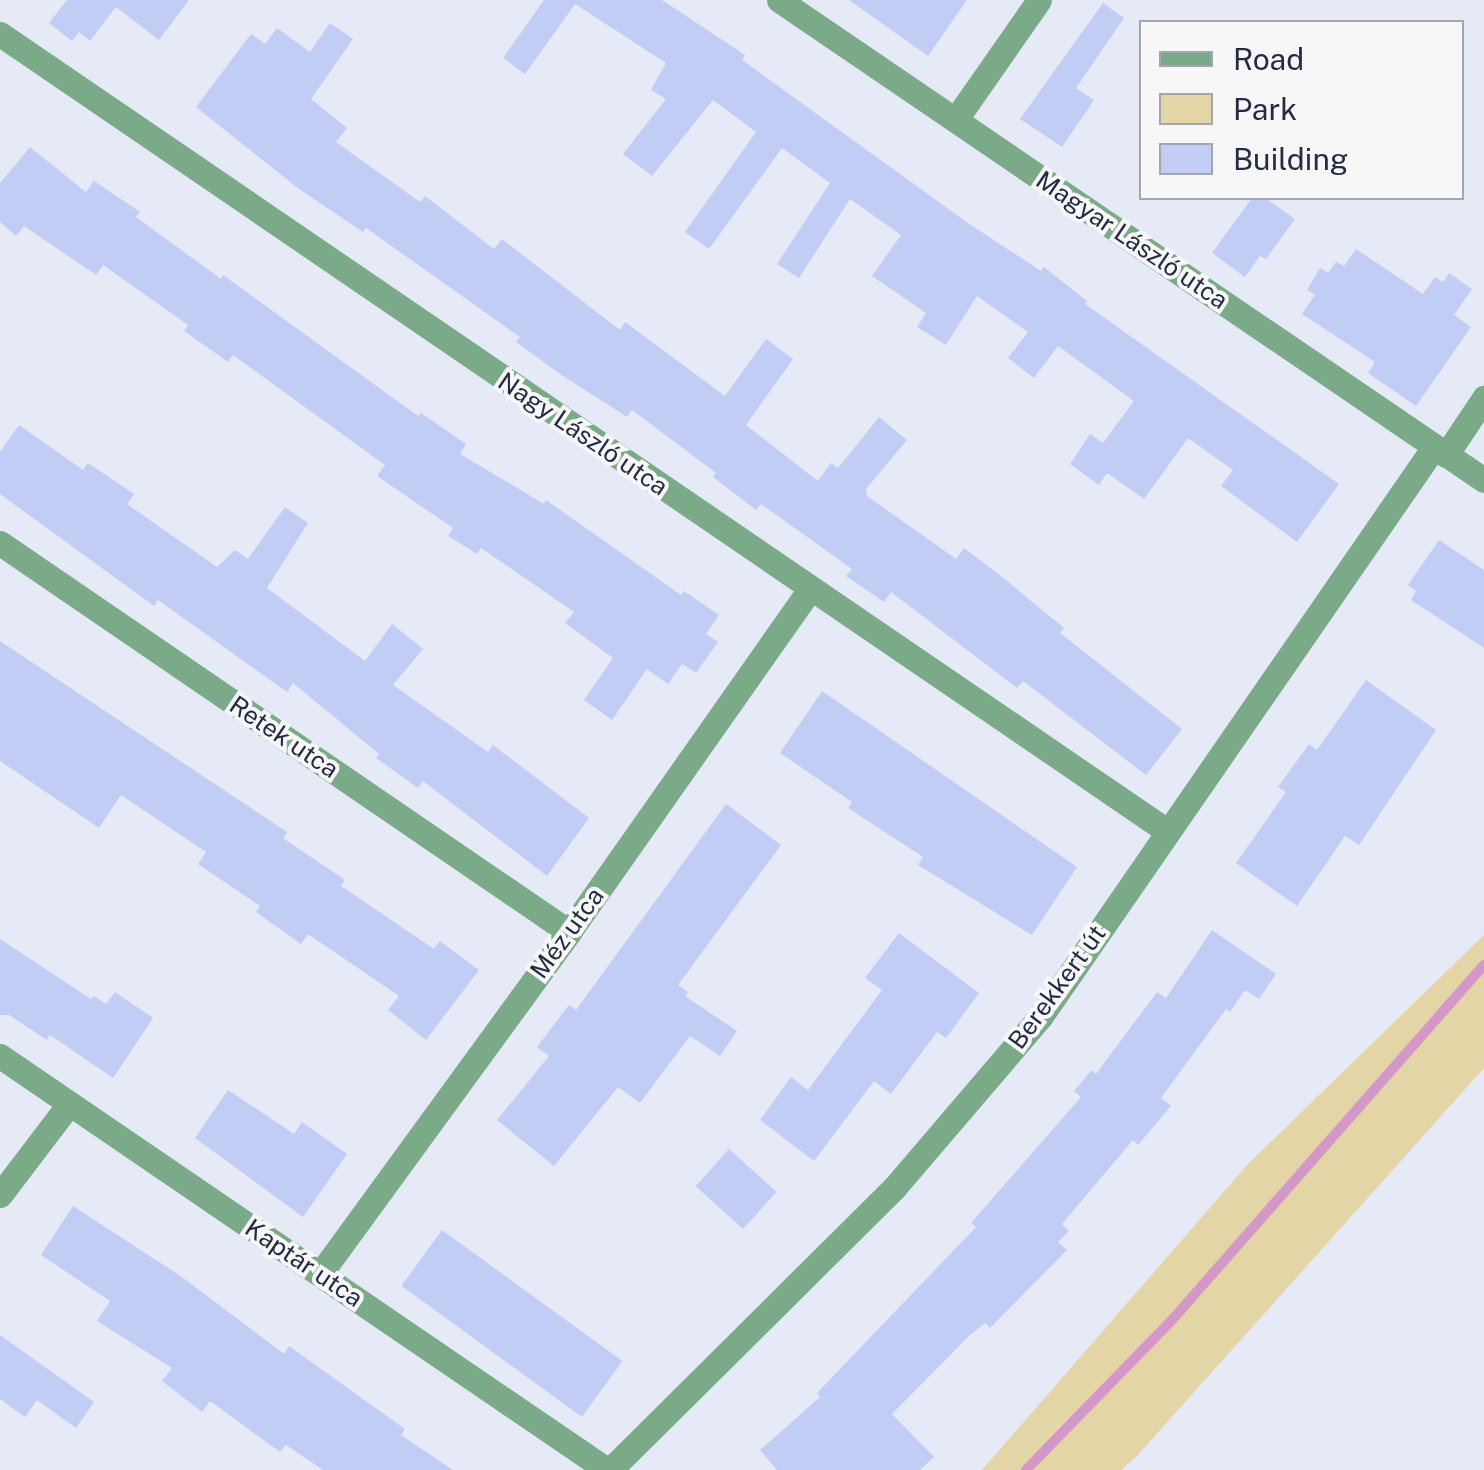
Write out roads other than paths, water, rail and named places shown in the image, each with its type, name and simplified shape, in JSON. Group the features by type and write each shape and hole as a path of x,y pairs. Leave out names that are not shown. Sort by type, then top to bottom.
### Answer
{"street":[{"name":"Magyar László utca","path":"779,0 1484,480"},
{"path":"956,119 1038,0"},
{"name":"Nagy László utca","path":"0,34 1167,831"},
{"name":"Berekkert út","path":"608,1470 894,1188 1041,1016 1167,831 1440,451 1484,398"},
{"name":"Retek utca","path":"0,542 569,932"},
{"name":"Méz utca","path":"320,1274 569,932 810,589"},
{"name":"Kaptár utca","path":"0,1056 608,1470"},
{"path":"0,1194 70,1104"}],"waterway":[{"path":"1026,1470 1172,1320 1484,965"}]}
